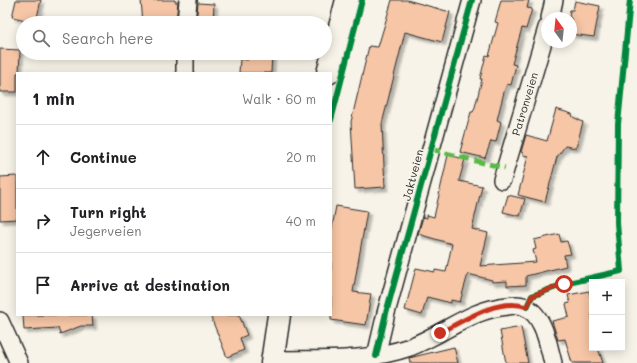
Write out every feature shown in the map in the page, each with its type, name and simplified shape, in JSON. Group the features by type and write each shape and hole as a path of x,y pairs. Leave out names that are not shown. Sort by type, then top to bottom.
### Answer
{"street":[{"path":"187,16 188,0"},
{"path":"332,58 347,0"},
{"name":"Jaktveien","path":"376,356 386,313 472,0"},
{"path":"551,12 554,0"},
{"name":"Patronveien","path":"502,180 541,48"},
{"path":"185,60 185,72"},
{"path":"328,72 331,60"},
{"path":"280,316 272,362 339,360 376,356 409,347 424,341 476,313 503,306 521,305 527,307 538,318 553,363"},
{"path":"0,321 19,363"}],"building":[{"path":"16,0 41,0 37,16 12,17"},
{"path":"141,0 175,0 175,2 178,2 177,16 142,16"},
{"path":"392,0 407,0 450,12 442,42 405,32 382,124 385,187 355,189 351,122 369,46 378,47"},
{"path":"501,0 529,0 527,8 532,9 526,29 522,28 520,35 512,64 516,65 511,85 507,84 504,92 497,120 501,122 496,142 491,141 485,158 460,152 471,112 473,112 475,107 486,55 489,56 498,23 495,22"},
{"path":"575,1 600,6 594,37 577,35 577,12 570,12 570,10 573,10"},
{"path":"198,3 214,4 213,16 197,16"},
{"path":"0,49 16,50 16,60 20,60 19,72 16,72 16,92 0,92"},
{"path":"240,60 272,60 271,72 239,72"},
{"path":"556,109 572,114 573,117 583,122 576,148 565,146 557,157 545,202 518,195 528,156 523,155 521,152 526,135 547,141"},
{"path":"448,155 465,159 459,181 482,186 472,229 488,233 480,266 536,262 533,250 536,249 534,240 559,234 561,242 567,241 571,254 564,255 566,266 526,276 526,285 507,286 507,281 492,282 492,280 468,274 460,302 451,300 451,303 427,297 422,315 405,310 416,268 435,272 435,270 446,272 452,244 418,234 423,217 427,218 427,215 434,217"},
{"path":"16,176 16,219 0,220 0,177"},
{"path":"508,195 525,199 520,216 503,212"},
{"path":"336,206 367,211 353,292 371,294 366,325 331,320 332,228"},
{"path":"589,291 589,351 599,351 603,363 572,363 565,339 558,340 552,321 569,317 566,304 570,303 568,295"},
{"path":"23,316 92,316 93,326 81,326 60,334 58,328 24,330"},
{"path":"210,316 239,316 247,335 240,338 244,350 227,357"},
{"path":"521,327 528,363 506,363 500,331"},
{"path":"454,347 458,363 410,363 409,358"}],"marked path":[{"path":"431,149 505,168"}],"cycle path":[{"path":"332,116 362,0"},
{"path":"376,356 386,313 472,0"},
{"path":"527,307 532,296 564,284 621,271 617,223 618,124 630,0"}],"route":[{"path":"440,333 476,313 486,310 514,305 527,307 532,296 564,284"}]}
